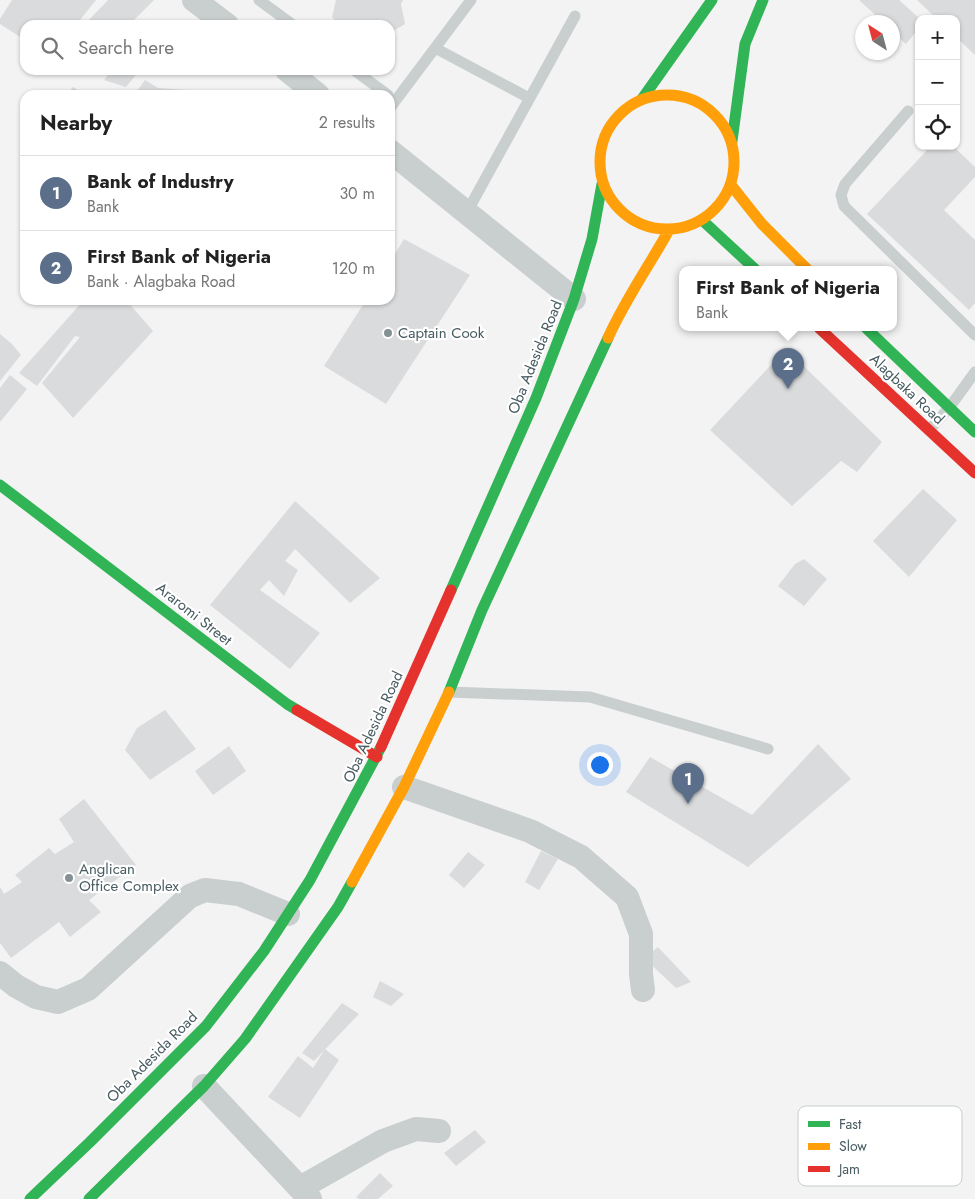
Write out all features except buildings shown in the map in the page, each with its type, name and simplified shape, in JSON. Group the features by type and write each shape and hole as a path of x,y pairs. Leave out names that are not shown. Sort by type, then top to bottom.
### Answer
{"main road":[{"path":"642,99 712,0"},
{"path":"732,141 719,117 696,100 669,94 642,99 624,109 610,125 601,143 599,164 602,184 617,208 640,224 669,230 686,227 702,220 719,205 731,185 735,163 732,141 745,44 762,0"},
{"name":"Oba Adesida Road","path":"30,1199 206,1026 264,951 310,880 377,757 536,398 574,299 592,240 602,184"},
{"path":"731,185 762,224 804,266"},
{"path":"702,220 752,266"},
{"path":"89,1199 204,1086 244,1039 338,907 404,787 449,692 482,610 620,312 669,230"},
{"name":"Alagbaka Road","path":"822,331 975,473"},
{"name":"Alagbaka Road","path":"869,331 975,432"},
{"name":"Araromi Street","path":"0,485 287,704 377,757"}],"street":[{"path":"194,0 221,20"},
{"path":"293,75 312,90"},
{"path":"395,156 574,299"},
{"path":"404,787 530,830 581,857 627,897 641,934 640,974 643,990"},
{"path":"0,973 16,986 36,997 58,1002 88,989 190,896 205,890 238,894 288,914"},
{"path":"204,1086 305,1193 383,1141 416,1129 439,1131"}],"lane":[{"path":"260,0 286,20"},
{"path":"395,95 435,48 471,0"},
{"path":"466,212 574,16"},
{"path":"435,48 529,98"},
{"path":"360,75 379,90"},
{"path":"908,111 845,184 841,195 844,206 975,335"},
{"path":"929,430 949,408 975,372"},
{"path":"449,692 590,697 768,750"}],"traffic: fast":[{"path":"642,99 712,0"},
{"path":"732,141 745,44 763,0"},
{"path":"451,590 536,398 574,299 592,239 602,184"},
{"path":"702,220 752,266"},
{"path":"869,331 975,432"},
{"path":"449,692 482,610 608,338"},
{"path":"0,485 297,710"},
{"path":"30,1199 206,1026 264,951 310,880 381,747"},
{"path":"89,1199 204,1086 245,1039 338,907 352,882"}],"traffic: slow":[{"path":"667,95 693,100 715,114 729,136 734,162 729,188 715,210 693,224 667,229 641,224 619,210 605,188 600,162 605,136 619,114 641,100 667,95"},
{"path":"731,185 762,224 804,266"},
{"path":"608,338 629,297 669,230"},
{"path":"352,882 404,787 449,692"}],"traffic: jam":[{"path":"822,331 975,473"},
{"path":"381,747 451,590"},
{"path":"297,710 377,757"}],"place":[{"name":"Captain Cook","path":"388,333"},
{"name":"First Bank of Nigeria","path":"788,389"},
{"name":"Bank of Industry","path":"688,804"},
{"name":"Anglican Office Complex","path":"69,878"}]}
